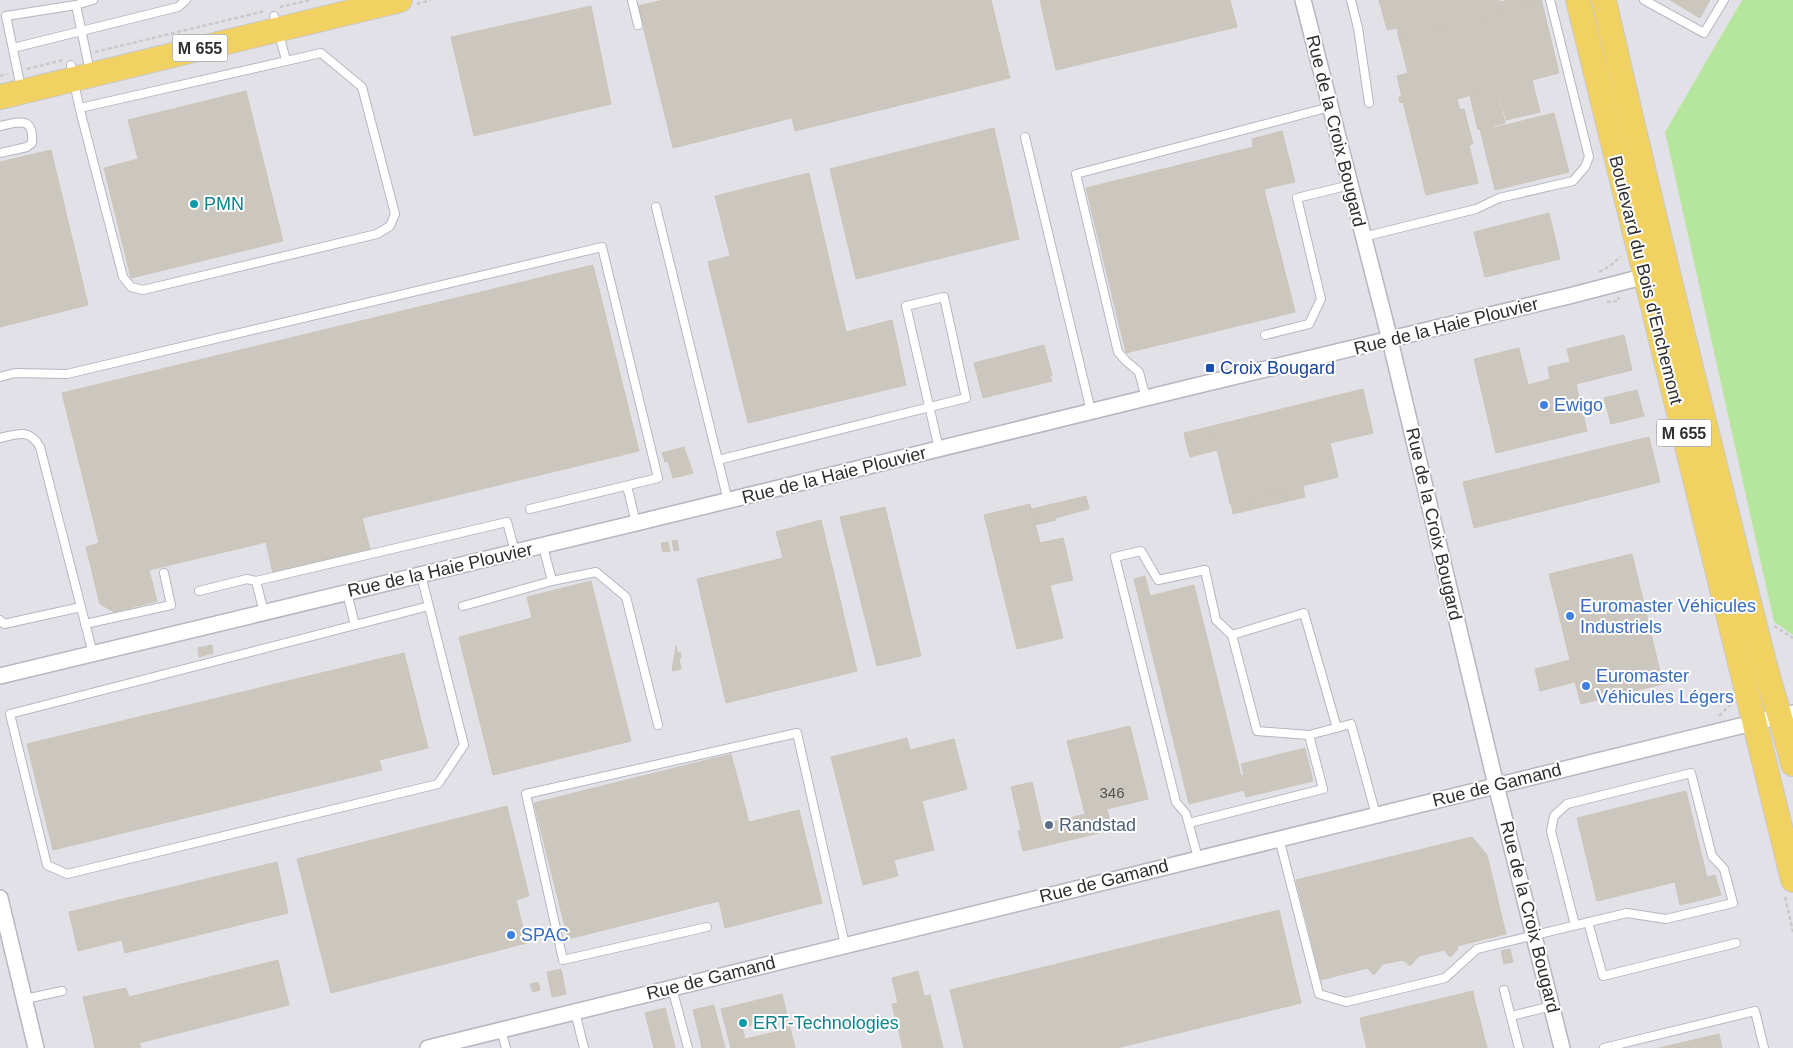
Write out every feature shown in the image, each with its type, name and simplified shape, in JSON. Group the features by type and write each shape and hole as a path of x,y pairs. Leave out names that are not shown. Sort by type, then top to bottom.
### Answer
{"main road":[{"name":"M 655","path":"10,83 82,67 339,0"},
{"name":"M 655","path":"274,16 400,0"},
{"name":"Boulevard du Bois d'Enchemont","path":"1578,0 1657,273 1763,657 1786,715 1793,764"},
{"name":"Boulevard du Bois d'Enchemont","path":"1604,0 1629,115 1657,273 1755,722 1793,880"},
{"path":"1766,771 1784,795 1793,821"}],"street":[{"name":"Rue de la Croix Bougard","path":"1303,0 1390,340 1496,785 1562,1048"},
{"name":"Rue de la Haie Plouvier","path":"0,676 636,524 1657,273"},
{"name":"Rue de Gamand","path":"428,1048 1786,715"},
{"path":"0,898 36,1048"}],"lane":[{"path":"10,83 13,48 3,16 76,5 94,0"},
{"path":"13,48 178,7 186,0"},
{"path":"632,0 638,25"},
{"path":"1351,0 1358,28 1368,103"},
{"path":"1363,237 1476,209 1499,198 1573,181 1585,167 1589,157 1550,0"},
{"path":"1644,0 1704,33 1724,0"},
{"path":"76,5 81,32 80,108 123,276 131,287 143,290 377,234 390,226 395,214 362,86 321,53 80,108"},
{"path":"274,16 286,60"},
{"path":"1146,398 1138,372 1118,352 1076,174 1330,107"},
{"path":"0,126 22,121 26,122 29,126 32,143 27,147 0,153"},
{"path":"1025,137 1091,411"},
{"path":"1265,335 1309,324 1321,298 1297,198 1350,185"},
{"path":"656,207 728,501"},
{"path":"0,377 15,373 67,374 602,247 658,478 530,509"},
{"path":"718,460 929,407 966,398 944,297 906,306 929,407 939,449"},
{"path":"0,438 24,433 35,438 40,446 93,654"},
{"path":"627,486 636,524"},
{"path":"199,591 247,579 256,582 507,522 515,552"},
{"path":"543,546 552,581"},
{"path":"1198,858 1186,814 1176,802 1115,557 1141,551 1158,580 1205,570 1216,620 1232,634 1257,731 1309,736 1351,724 1376,815"},
{"path":"463,606 552,581 596,572 626,597 658,725"},
{"path":"85,624 171,605 164,573"},
{"path":"421,575 429,606 464,745 438,784 67,874 47,864 10,714 429,606"},
{"path":"256,582 264,613"},
{"path":"347,593 355,625"},
{"path":"0,620 4,624 81,607"},
{"path":"1232,634 1304,613 1337,728"},
{"path":"707,927 563,960 526,794 797,732 845,945"},
{"path":"1189,823 1322,788 1309,736"},
{"path":"1279,838 1319,994 1346,1002 1445,978 1477,948 1627,913 1666,919 1733,903 1724,869 1712,856 1691,773 1566,804 1554,816 1550,831 1575,925"},
{"path":"1588,922 1603,976 1736,943"},
{"path":"672,988 688,1048"},
{"path":"1504,990 1519,1048"},
{"path":"25,999 62,991"},
{"path":"1511,1016 1552,1006"},
{"path":"1604,1048 1755,1011 1764,1048"},
{"path":"575,1012 584,1048"},
{"path":"501,1030 506,1048"}],"path":[{"path":"10,83 82,67 274,16 310,0"},
{"path":"1771,624 1793,638"},
{"path":"1714,717 1726,710 1734,696"}],"shaded area":[{"path":"0,0 1742,0 1665,132 1774,622 1793,635 1793,1048 0,1048"}],"green space":[{"path":"1742,0 1793,0 1793,635 1774,622 1665,132"}],"building":[{"path":"664,0 991,0 1010,78 795,131 792,118 673,148 638,6"},
{"path":"1040,0 1230,0 1237,27 1056,70"},
{"path":"1379,0 1499,0 1500,2 1509,0 1541,0 1542,3 1399,38 1397,28 1387,30"},
{"path":"1670,0 1710,0 1700,18"},
{"path":"1542,3 1559,73 1532,80 1540,112 1506,120 1498,88 1457,99 1460,110 1464,109 1473,144 1469,145 1478,183 1426,195 1403,102 1400,103 1399,97 1402,97 1397,76 1408,73 1399,38"},
{"path":"591,6 611,104 474,136 451,37"},
{"path":"1497,89 1505,123 1493,126 1493,128 1554,113 1569,172 1495,190 1470,96"},
{"name":"PMN","path":"246,91 283,241 131,278 104,168 138,159 128,120"},
{"path":"994,128 1019,239 856,279 830,169"},
{"path":"1282,131 1295,182 1264,189 1295,312 1126,353 1086,188 1253,147 1252,139"},
{"path":"51,150 88,305 0,327 0,162"},
{"path":"809,173 846,332 892,320 906,385 748,423 708,262 730,256 715,196"},
{"path":"1549,213 1560,259 1485,277 1474,232"},
{"path":"593,265 639,451 362,518 370,549 273,573 266,542 149,570 157,601 114,612 100,604 86,547 99,543 62,393"},
{"path":"1624,335 1632,370 1576,384 1587,431 1496,453 1474,359 1519,348 1528,385 1550,379 1548,367 1570,362 1567,349"},
{"path":"1044,345 1052,381 983,398 974,363"},
{"path":"1363,389 1373,433 1330,443 1338,477 1230,504 1214,436 1186,443 1184,433"},
{"path":"1637,390 1644,416 1611,424 1604,398"},
{"path":"1214,436 1217,450 1190,457 1186,443"},
{"path":"1649,437 1660,482 1474,528 1463,482"},
{"path":"684,447 693,473 673,478 668,461 665,462 662,453"},
{"path":"1303,486 1305,497 1233,514 1231,503"},
{"path":"1086,496 1089,509 1035,525 1032,509"},
{"path":"1030,504 1040,543 1063,538 1073,580 1050,585 1063,638 1017,649 984,515"},
{"path":"885,507 921,656 877,666 840,517"},
{"path":"821,520 857,671 726,703 697,579 783,558 776,532"},
{"path":"677,540 679,550 674,551 672,541"},
{"path":"668,542 670,551 663,552 661,543"},
{"path":"1632,554 1663,684 1581,704 1575,682 1540,691 1535,669 1570,660 1549,574"},
{"path":"1145,576 1150,596 1194,585 1241,776 1244,775 1241,764 1305,748 1313,781 1246,797 1244,790 1189,804 1134,579"},
{"path":"591,581 631,741 493,775 459,637 532,618 527,597"},
{"path":"212,645 213,653 199,657 198,648"},
{"path":"676,646 678,653 680,652 681,669 672,671"},
{"path":"404,653 428,748 379,760 382,770 53,850 27,744"},
{"path":"1130,726 1148,799 1107,809 1112,830 1023,851 1018,831 1021,830 1011,787 1032,782 1042,825 1085,814 1067,741"},
{"path":"907,738 910,750 954,739 967,789 922,801 934,850 894,860 898,876 863,885 831,757"},
{"path":"731,754 749,822 799,810 822,903 725,928 719,901 568,939 534,803"},
{"path":"1686,791 1707,877 1715,875 1721,895 1680,905 1675,882 1597,901 1577,818"},
{"path":"507,806 529,896 516,900 527,943 331,993 297,859"},
{"path":"1472,837 1487,855 1506,934 1457,946 1458,949 1450,957 1444,950 1419,956 1410,966 1403,960 1383,964 1374,975 1367,968 1321,980 1296,880"},
{"path":"277,862 288,913 125,953 122,940 78,951 69,912"},
{"path":"1279,910 1301,1003 1117,1048 964,1048 950,990"},
{"path":"1510,949 1513,962 1504,964 1501,951"},
{"path":"278,960 289,1005 139,1043 141,1048 95,1048 83,997 126,988 129,997"},
{"path":"561,969 566,994 552,997 547,972"},
{"path":"918,971 924,996 930,995 943,1048 903,1048 892,1004 898,1003 892,978"},
{"path":"538,982 540,990 533,992 530,984"},
{"path":"1473,991 1474,997 1361,1024 1360,1018"},
{"name":"ERT-Technologies","path":"782,994 795,1048 731,1048 721,1009","holes":["781,1018 784,1030 745,1039 742,1027"]},
{"path":"1474,997 1487,1048 1367,1048 1361,1024"},
{"name":"ERT-Technologies","path":"714,1005 725,1048 702,1048 693,1010"},
{"path":"665,1008 675,1048 654,1048 645,1013"},
{"path":"1719,1034 1722,1048 1659,1048"}],"place":[{"name":"PMN","path":"194,204"},
{"name":"Croix Bougard","path":"1210,368"},
{"name":"Ewigo","path":"1544,405"},
{"name":"Euromaster Véhicules Industriels","path":"1570,616"},
{"name":"Euromaster Véhicules Légers","path":"1586,686"},
{"name":"Randstad","path":"1049,825"},
{"name":"SPAC","path":"511,935"},
{"name":"ERT-Technologies","path":"743,1023"}]}
